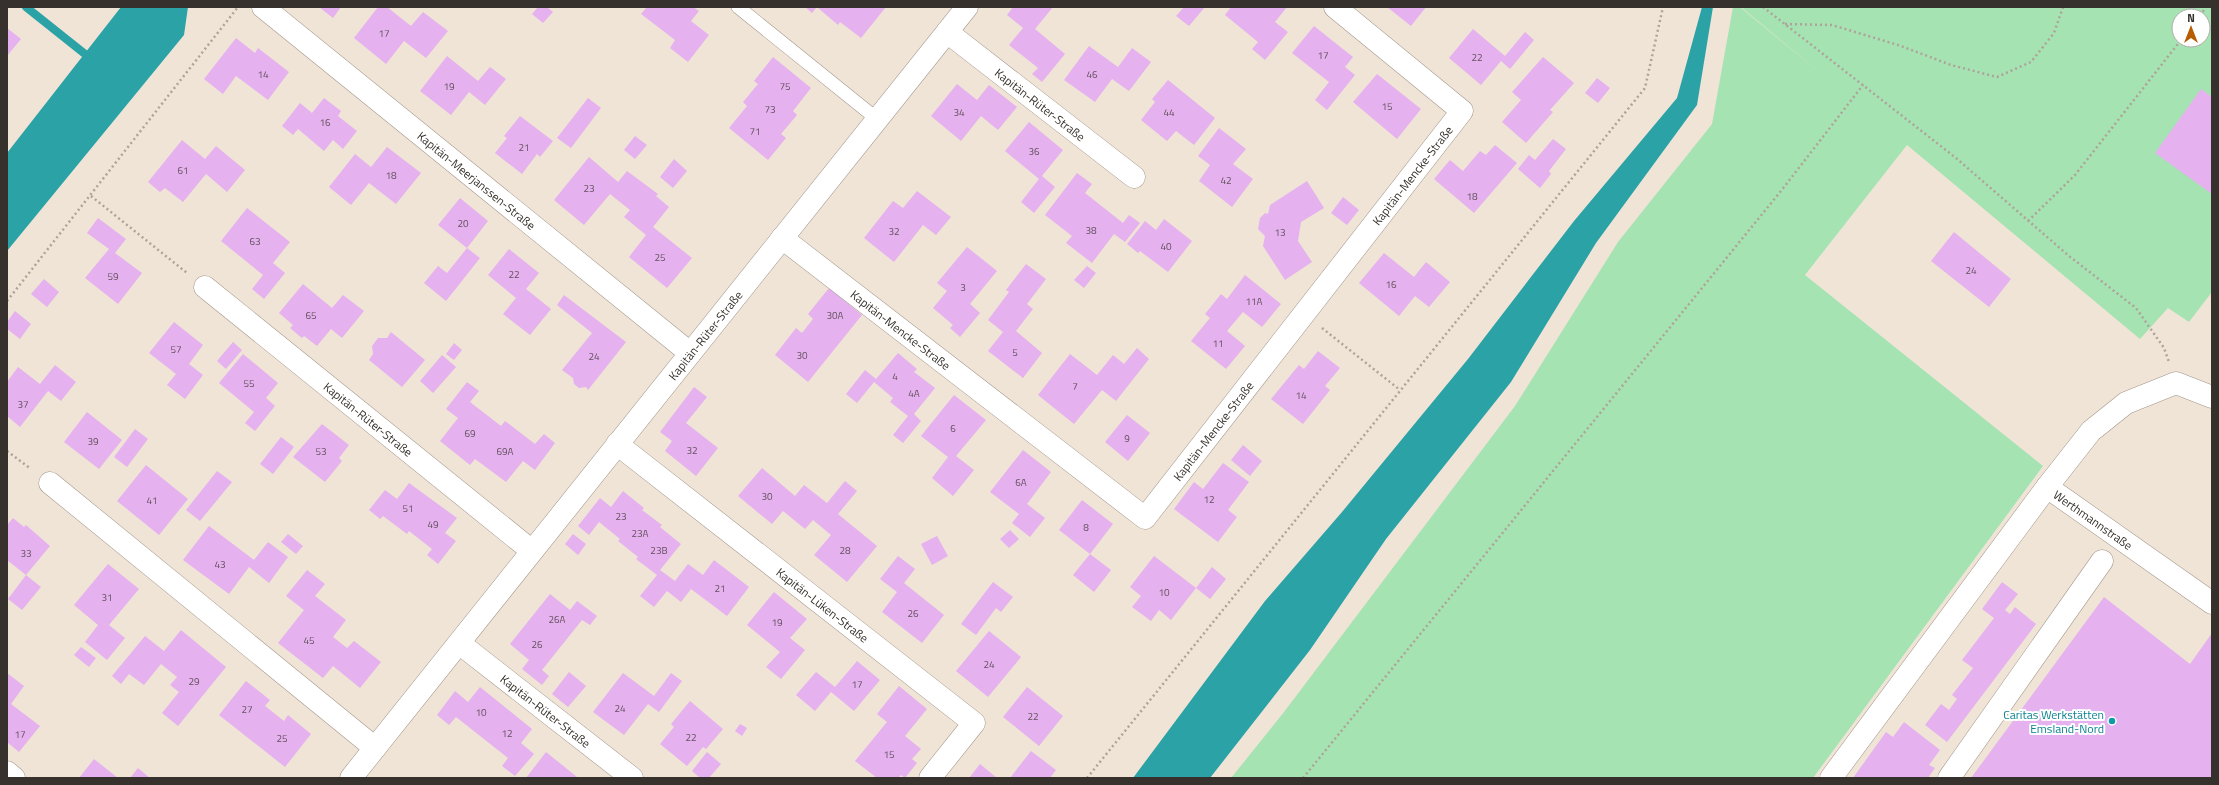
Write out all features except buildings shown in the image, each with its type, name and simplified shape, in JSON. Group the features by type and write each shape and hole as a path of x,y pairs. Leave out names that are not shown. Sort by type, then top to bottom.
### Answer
{"street":[{"name":"Kapitän-Meerjanssen-Straße","path":"263,7 690,353"},
{"name":"Kapitän-Rüter-Straße","path":"351,778 967,7"},
{"name":"Kapitän-Mencke-Straße","path":"782,238 1145,518 1462,111 1335,7"},
{"name":"Kapitän-Rüter-Straße","path":"947,32 1134,177"},
{"name":"Kapitän-Rüter-Straße","path":"205,287 532,551"},
{"path":"2176,383 2212,397"},
{"name":"Werthmannstraße","path":"2176,383 2126,403 2090,431 2048,487 2212,603"},
{"name":"Kapitän-Lüken-Straße","path":"617,444 974,723 930,778"},
{"path":"50,483 374,748"},
{"path":"1831,778 2048,487"},
{"path":"1949,778 2102,561"},
{"name":"Kapitän-Rüter-Straße","path":"458,643 632,778"},
{"path":"7,772 14,778"}],"lane":[{"path":"738,7 877,119"}],"path":[{"path":"7,301 238,7"},
{"path":"1087,778 1645,88 1663,7"},
{"path":"1763,7 1956,158 2028,221 2136,308 2164,348 2176,383"},
{"path":"1785,24 1832,25 1901,46 1951,66 1997,77 2031,62 2054,33 2063,7"},
{"path":"2028,221 2075,175 2175,48"},
{"path":"1304,778 1776,197 1863,86"},
{"path":"91,196 205,287"},
{"path":"1304,314 1400,390"},
{"path":"7,452 50,483"}],"green space":[{"path":"1733,7 1740,7 1825,77 1741,7 2212,7 2212,292 2189,322 2168,308 2140,339 1907,145 1805,275 2043,466 1813,778 1231,778 1284,712 1515,406 1618,242 1712,124"}],"water":[{"path":"121,7 188,7 184,35 7,251 7,153"},
{"path":"1702,7 1713,7 1697,105 1596,243 1511,382 1386,539 1310,650 1210,778 1133,778 1265,601 1342,512 1468,359 1574,221 1677,98"}],"waterway":[{"path":"26,7 85,54"}],"place":[{"name":"Caritas Werkstätten Emsland-Nord","path":"2112,721"}]}
